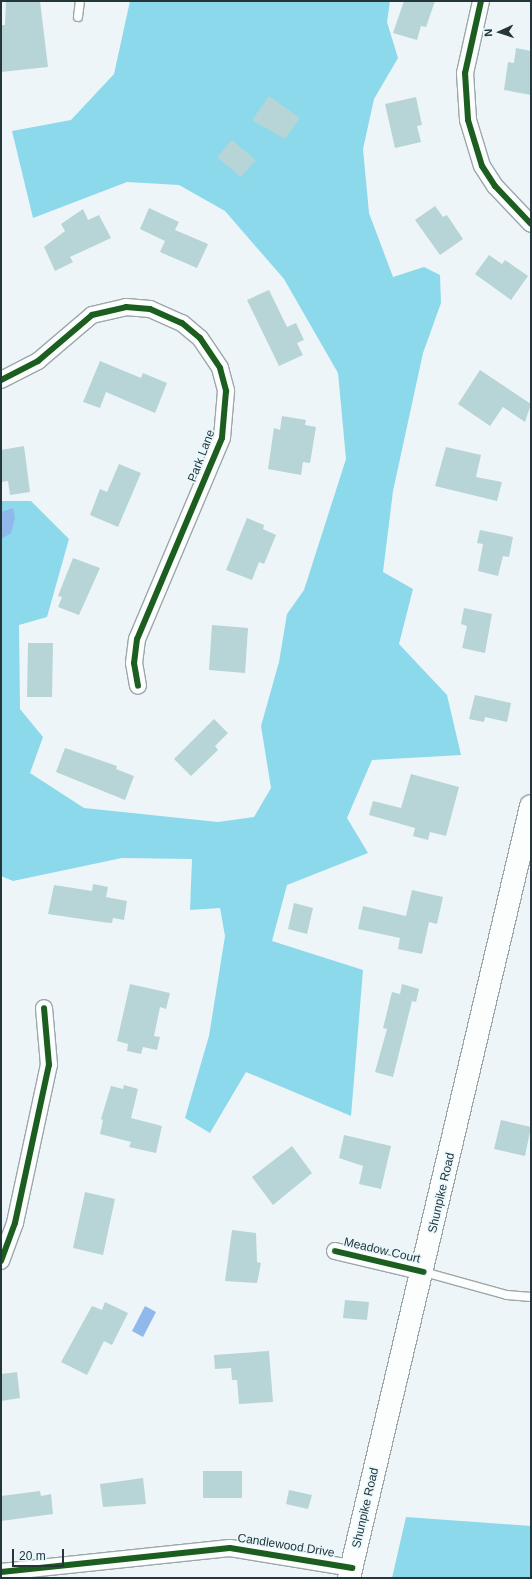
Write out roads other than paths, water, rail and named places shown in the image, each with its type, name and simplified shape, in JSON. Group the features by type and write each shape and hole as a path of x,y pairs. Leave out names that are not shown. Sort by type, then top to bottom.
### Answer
{"main road":[{"name":"Shunpike Road","path":"351,1573 424,1272 531,806"}],"street":[{"path":"481,1 465,73 468,120 482,166 495,186 531,224"},
{"name":"Park Lane","path":"1,380 38,361 92,315 126,306 150,309 182,323 200,338 220,368 226,391 222,438 137,639 134,663 138,686"},
{"path":"1,1261 15,1224 49,1065 44,1008"},
{"name":"Meadow Court","path":"335,1251 424,1272"},
{"name":"Candlewood Drive","path":"1,1572 23,1574 230,1548 351,1573"}],"lane":[{"path":"78,17 80,1"},
{"path":"424,1272 507,1295 531,1297"}]}
